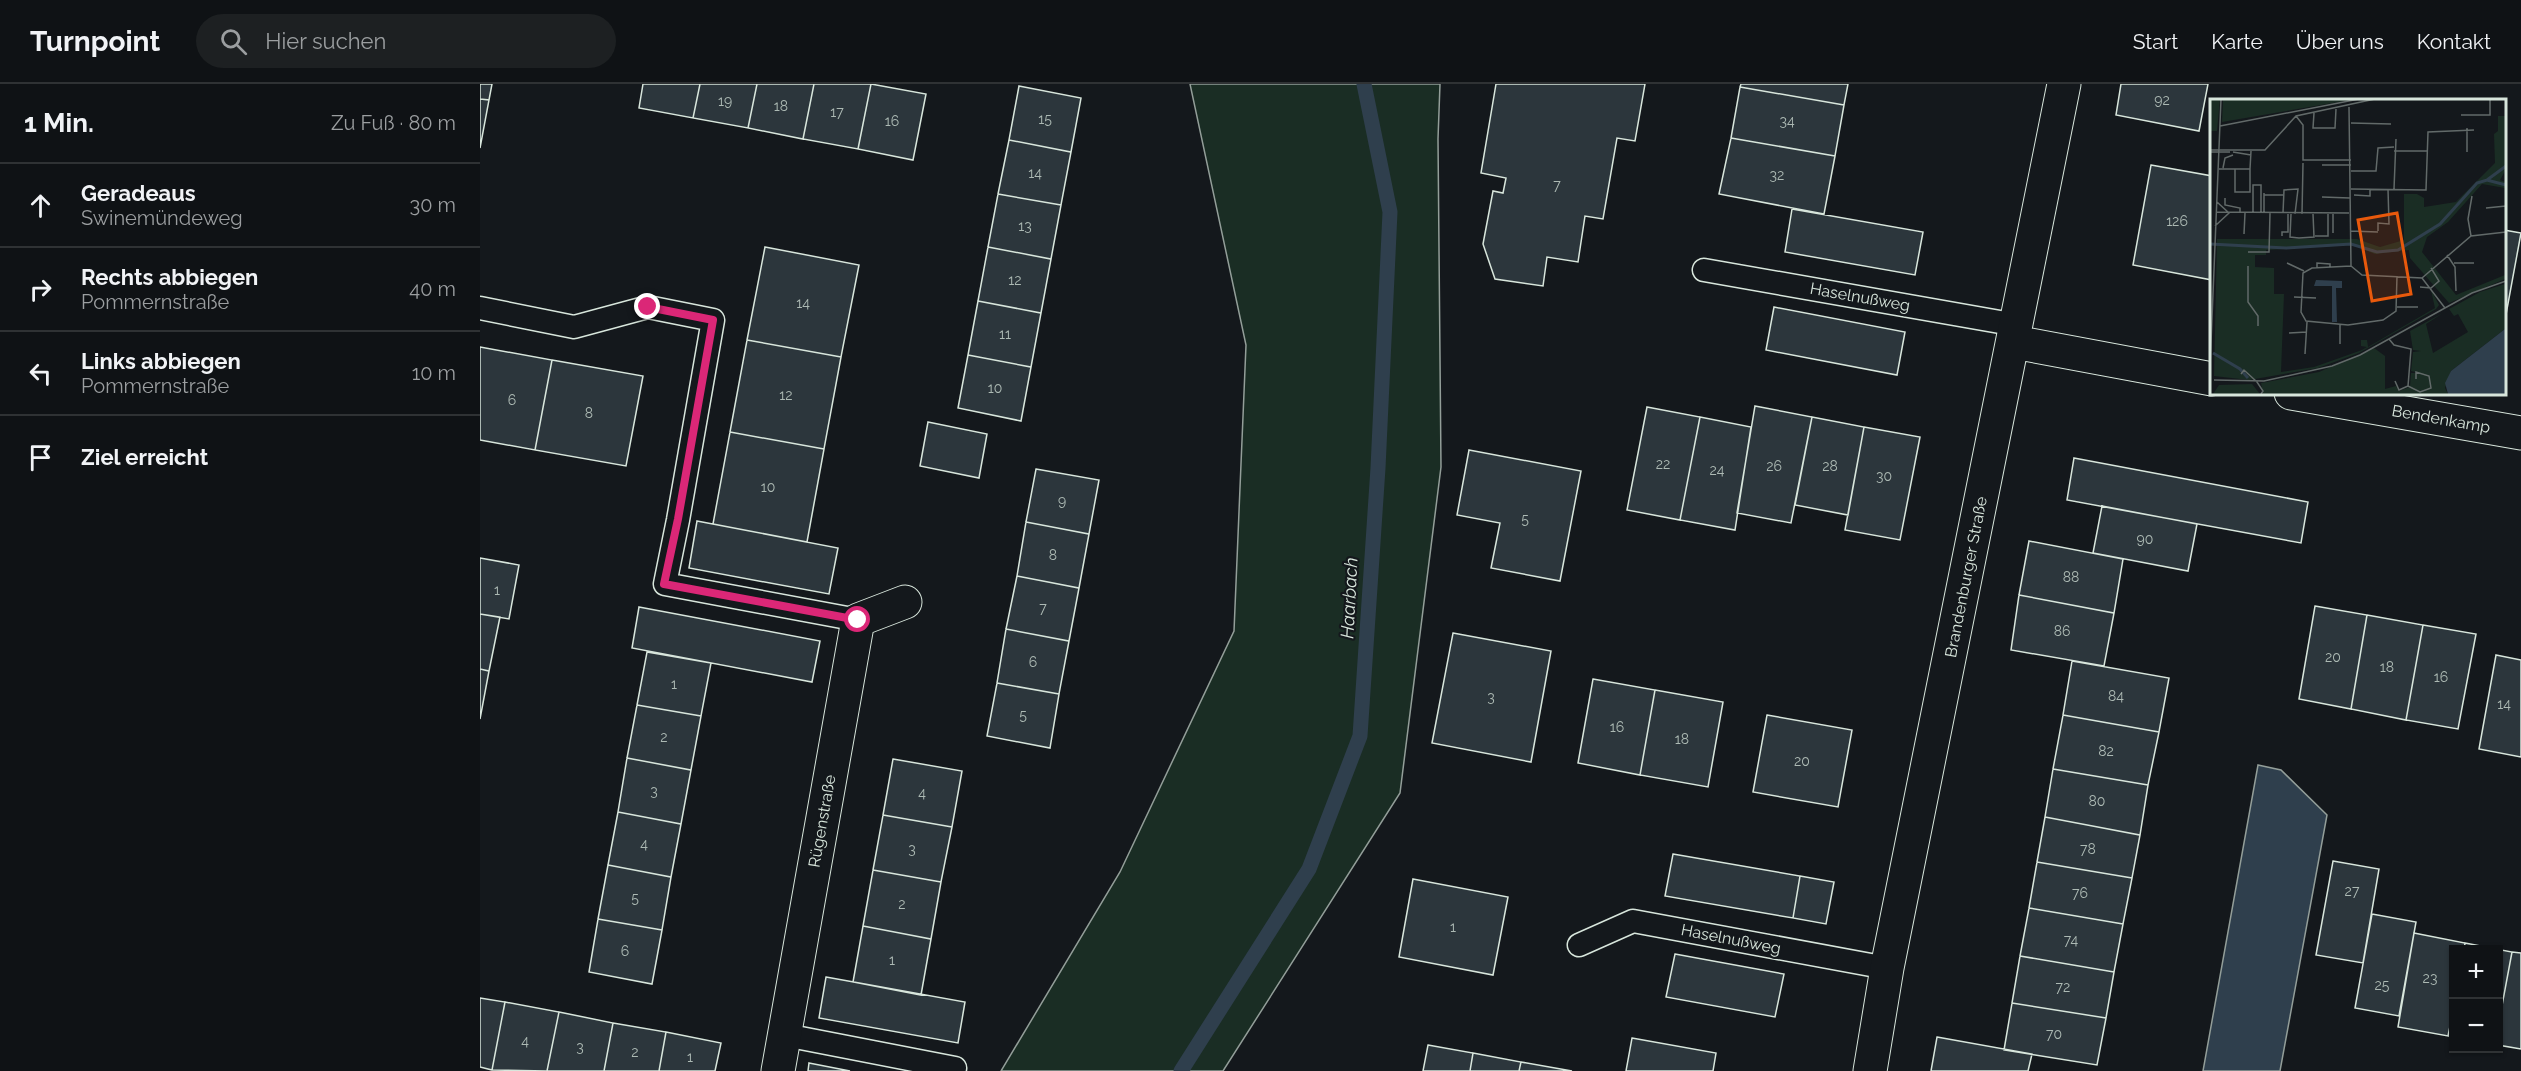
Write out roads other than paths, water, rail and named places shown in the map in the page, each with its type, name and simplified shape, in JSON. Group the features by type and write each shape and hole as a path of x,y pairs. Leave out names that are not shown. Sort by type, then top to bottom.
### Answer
{"street":[{"name":"Brandenburger Straße","path":"1870,1071 1887,968 2064,84"},
{"path":"2015,334 2210,379"},
{"name":"Bendenkamp","path":"2297,394 2521,433"},
{"path":"858,620 905,602"},
{"name":"Rügenstraße","path":"778,1071 858,620"}],"lane":[{"name":"Haselnußweg","path":"1704,270 2015,334"},
{"path":"480,308 574,327 648,307 713,320 678,519 664,584 858,620"},
{"name":"Haselnußweg","path":"1579,945 1633,921 1887,968"},
{"path":"785,1035 955,1068"}],"water":[{"path":"2258,765 2281,770 2327,815 2280,1071 2203,1071"}],"waterway":[{"name":"Haarbach","path":"1181,1071 1309,869 1360,736 1378,468 1390,212 1364,84"}]}
